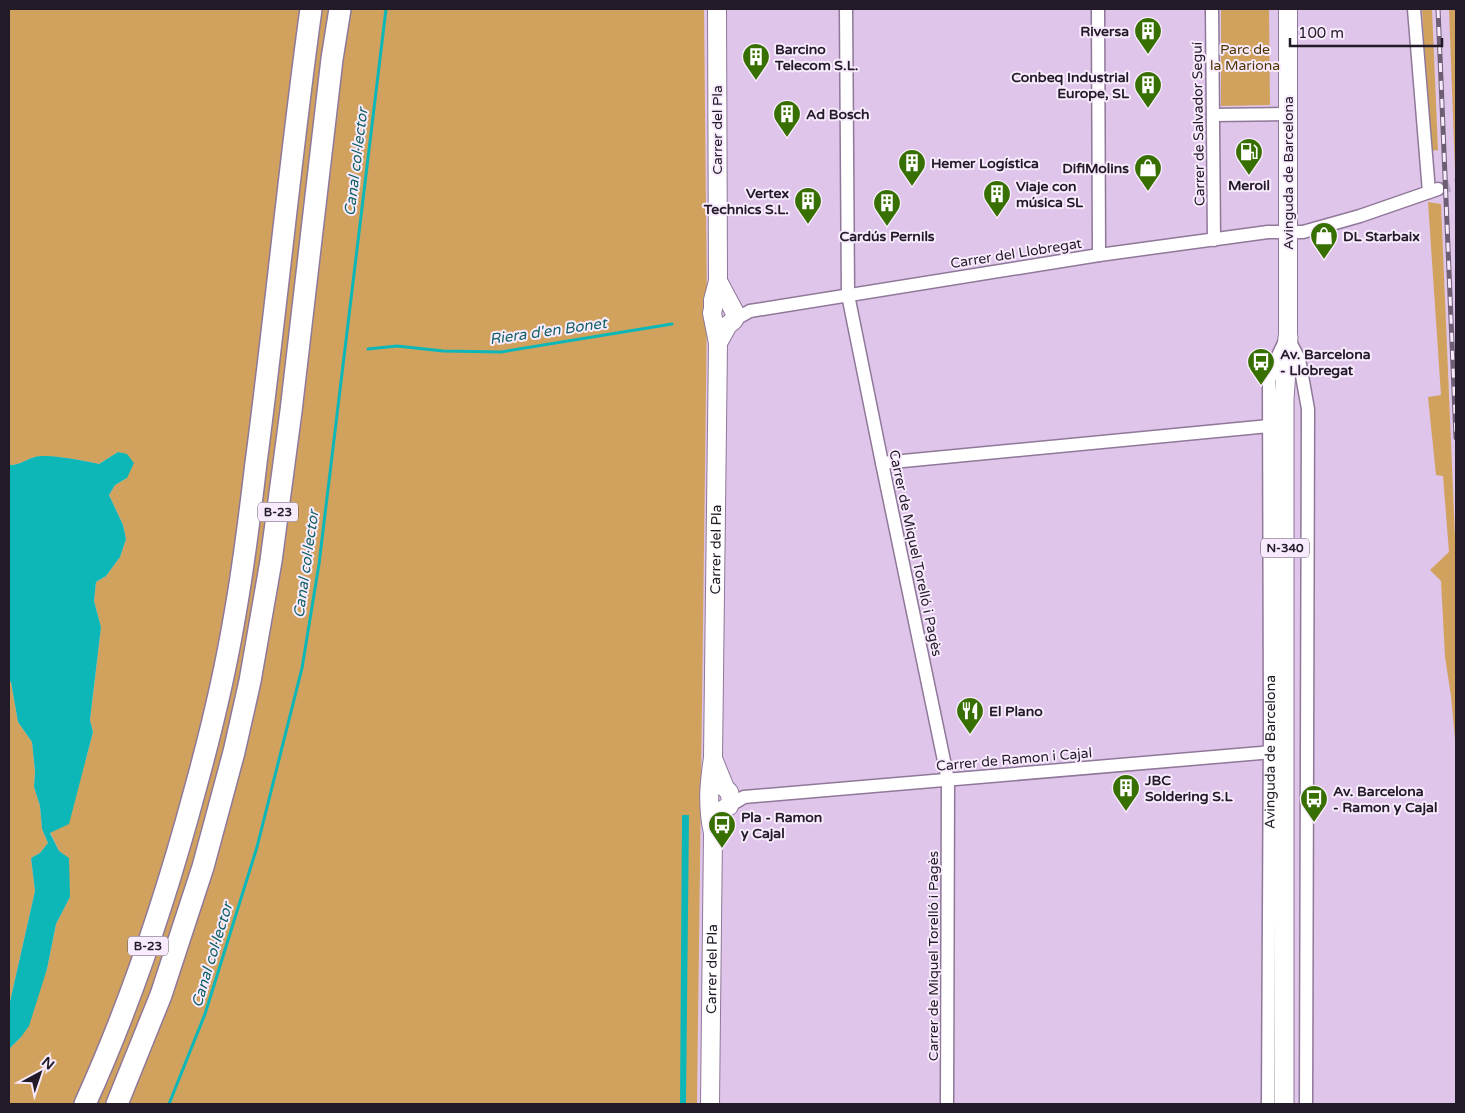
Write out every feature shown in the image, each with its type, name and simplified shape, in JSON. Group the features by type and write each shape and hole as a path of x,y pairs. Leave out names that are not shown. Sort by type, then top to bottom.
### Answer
{"highway":[{"name":"B-23","path":"84,1104 136,983 167,888 205,752 224,674 246,544 265,394 298,97 311,9"},
{"name":"B-23","path":"117,1104 160,995 203,867 234,752 250,681 271,561 291,411 332,59 340,9"},
{"path":"80,1104 97,1077"}],"main road":[{"name":"Carrer del Pla","path":"710,1104 713,833 710,818 724,799 709,785 713,758 718,342 724,316 718,281 717,9"},
{"name":"Avinguda de Barcelona","path":"1284,1104 1277,755 1277,400 1288,337 1288,9"}],"street":[{"name":"Carrer de Miquel Torelló i Pagès","path":"846,9 848,295 948,780 947,1104"},
{"path":"1098,9 1099,255"},
{"name":"Carrer de Salvador Seguí","path":"1212,9 1214,240"},
{"name":"Carrer del Llobregat","path":"724,316 740,306 750,310 1099,255 1268,232 1312,231 1433,191 1414,9"},
{"path":"1213,115 1288,114"},
{"name":"Avinguda de Barcelona","path":"1288,337 1299,358 1308,409 1306,1104"},
{"name":"Avinguda de Barcelona","path":"1268,1104 1277,755 1269,426 1277,400 1298,401 1301,403 1307,425"},
{"path":"882,463 1269,426"},
{"name":"Carrer de Ramon i Cajal","path":"724,799 1277,755"}],"green space":[{"path":"9,9 704,9 707,309 697,1104 9,1104 9,1049 21,1037 47,969 56,924 70,897 59,851 50,832 86,759 93,732 90,720 101,627 94,601 96,582 106,576 120,557 126,539 123,525 109,495 115,485 127,478 118,452 99,464 67,458 40,456 9,465"},
{"name":"Parc de la Mariona","path":"1221,9 1269,9 1270,105 1221,106"},
{"path":"1422,9 1432,9 1438,150 1430,151"},
{"path":"1449,9 1456,9 1456,195 1455,171"},
{"path":"1428,202 1441,204 1456,561 1456,750 1445,657 1441,581 1430,570 1449,552 1443,476 1436,475 1428,397 1441,395"},
{"path":"9,681 11,682 18,722 32,742 35,772 34,787 40,806 42,829 48,843 40,853 31,858 35,891 9,1006"}],"shaded area":[{"path":"118,452 127,454 134,463 127,478 115,485 109,495 123,525 126,539 120,557 106,576 96,582 94,601 101,627 90,720 93,732 69,824 50,833 59,851 69,858 70,897 56,924 47,969 29,1026 9,1049 9,1006 35,891 31,858 40,853 48,843 42,829 40,806 34,787 35,772 32,742 18,722 11,682 9,681 9,465 40,456 67,458 99,464"},
{"path":"682,815 689,815 686,1104 680,1104"}],"waterway":[{"name":"Canal col·lector","path":"169,1104 205,1014 257,847 302,668 319,564 386,9"},
{"name":"Riera d'en Bonet","path":"368,349 397,346 443,351 501,352 672,324"}],"tunnel":[{"path":"1438,189 1456,184"}],"railway":[{"path":"1438,9 1456,438"}],"place":[{"name":"Riversa","path":"1148,55"},
{"name":"Barcino Telecom S.L.","path":"756,81"},
{"name":"Conbeq Industrial Europe, SL","path":"1148,109"},
{"name":"Ad Bosch","path":"787,138"},
{"name":"Meroil","path":"1249,176"},
{"name":"Hemer Logística","path":"912,187"},
{"name":"DifiMolins","path":"1148,192"},
{"name":"Viaje con música SL","path":"997,218"},
{"name":"Vertex Technics S.L.","path":"808,225"},
{"name":"Cardús Pernils","path":"887,227"},
{"name":"DL Starbaix","path":"1324,260"},
{"name":"Av. Barcelona - Llobregat","path":"1261,386"},
{"name":"El Plano","path":"970,735"},
{"name":"JBC Soldering S.L","path":"1126,812"},
{"name":"Av. Barcelona - Ramon y Cajal","path":"1314,823"},
{"name":"Pla - Ramon y Cajal","path":"722,849"}]}
